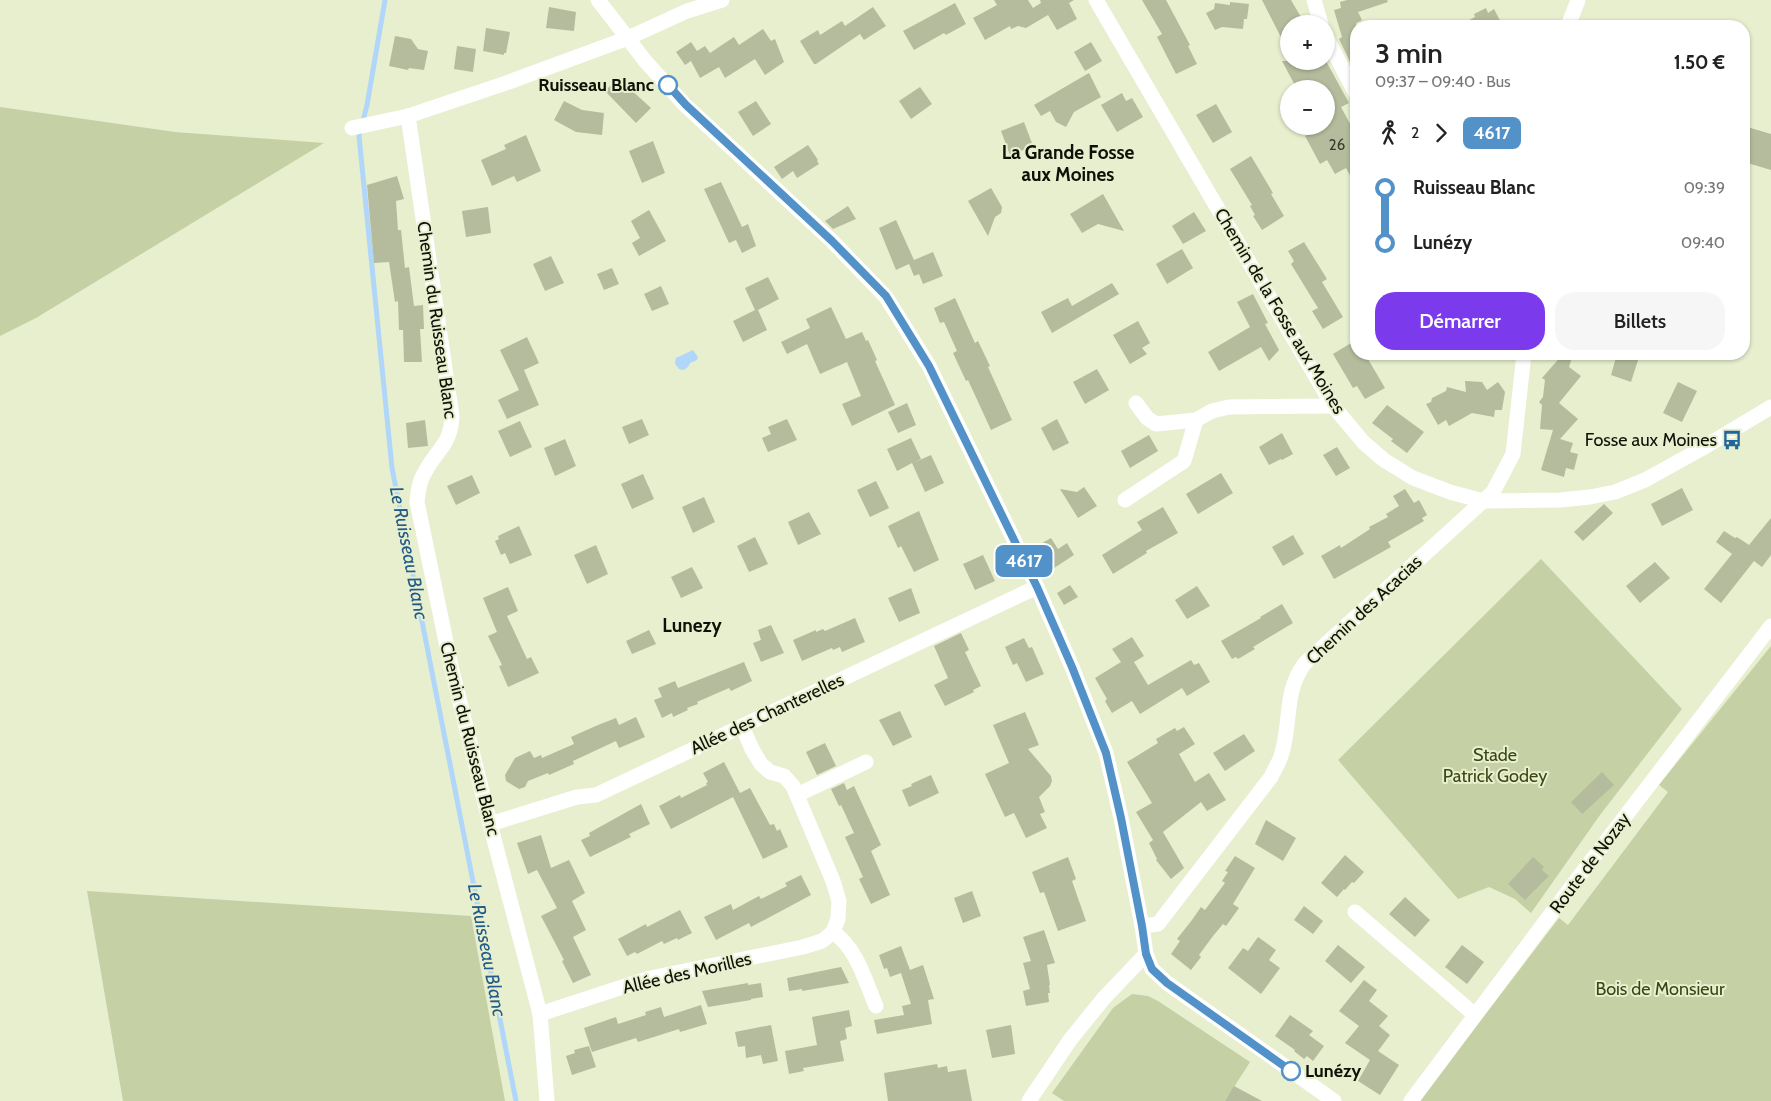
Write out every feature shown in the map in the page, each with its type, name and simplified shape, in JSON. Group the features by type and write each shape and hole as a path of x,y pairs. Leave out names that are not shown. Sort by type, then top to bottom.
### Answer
{"street":[{"path":"598,0 646,62 686,105 832,241 886,296 929,366 1037,587 1072,667 1106,753 1121,818 1146,954 1152,969 1167,983 1334,1101"},
{"path":"352,128 408,116 509,82 628,38 687,11 722,0"},
{"name":"Chemin de la Fosse aux Moines","path":"1096,0 1333,406 1364,443 1384,460 1413,478 1450,492 1483,501 1560,500 1590,497 1615,492 1645,480 1771,407"},
{"path":"1314,0 1318,15"},
{"path":"1570,20 1578,0"},
{"path":"1335,54 1350,83"},
{"name":"Chemin du Ruisseau Blanc","path":"408,116 452,416 451,430 445,444 425,471 419,486 417,502 452,666 490,824 540,1014 547,1101"},
{"name":"Chemin des Acacias","path":"1142,926 1158,924 1271,777 1281,757 1292,686 1297,673 1305,662 1493,492 1513,454 1523,360"},
{"path":"1136,403 1147,418 1156,424 1196,420 1212,411 1229,408 1333,406"},
{"path":"1125,500 1184,461 1196,420"},
{"name":"Allée des Chanterelles","path":"490,824 577,797 596,795 1037,587"},
{"name":"Route de Nozay","path":"1411,1101 1578,878 1771,626"},
{"path":"742,726 761,764 770,772 784,776 793,786 839,901 838,919 833,932 844,940 852,950 876,1006"},
{"path":"797,795 866,762"},
{"path":"1354,912 1475,1015"},
{"name":"Allée des Morilles","path":"540,1014 650,978 804,947 822,941 833,932"},
{"path":"1029,1101 1070,1040 1104,998 1146,954"}],"green space":[{"path":"0,107 175,132 324,143 36,318 0,336"},
{"name":"Stade Patrick Godey","path":"1541,559 1682,709 1600,815 1531,913 1515,899 1489,887 1458,899 1338,760"},
{"name":"Bois de Monsieur","path":"1771,646 1771,1101 1419,1101 1559,918 1568,925 1668,792 1659,785"},
{"path":"87,891 471,916 505,1101 123,1101"},
{"path":"1132,994 1148,996 1158,1001 1250,1062 1225,1101 1064,1101 1052,1093 1113,1008"}],"water":[{"path":"693,350 698,357 697,360 690,363 686,369 679,369 675,364 676,358"}],"building":[{"path":"994,0 1028,0 1033,8 1041,3 1040,0 1074,0 1069,3 1077,19 1057,30 1048,15 1026,28 1018,26 1011,29 1010,26 985,40 973,18 997,5"},
{"path":"1142,0 1166,0 1190,45 1188,46 1197,64 1176,74 1157,37 1162,34"},
{"path":"1262,0 1291,0 1300,15 1280,15 1280,35"},
{"path":"1347,0 1387,0 1388,2 1358,12 1362,20 1350,20 1350,62 1339,39 1342,37 1334,10 1341,8 1340,2"},
{"path":"1230,2 1249,4 1247,19 1244,19 1243,29 1222,27 1215,30 1206,13 1214,9 1215,3 1230,5"},
{"path":"955,3 966,24 946,35 944,33 914,50 903,31"},
{"path":"549,7 576,12 574,31 546,28"},
{"path":"873,7 886,26 864,40 860,34 814,64 800,41 818,30 820,35 842,21 845,26"},
{"path":"1486,8 1488,13 1494,9 1500,20 1469,20 1475,17 1474,14"},
{"path":"486,28 510,32 504,55 483,51"},
{"path":"763,29 771,41 775,39 784,62 765,75 755,59 725,78 719,67 700,78 691,61 685,65 676,52 691,42 697,51 705,46 710,53 734,37 739,45"},
{"path":"395,36 411,39 418,49 428,51 424,70 409,68 408,70 389,66"},
{"path":"1091,42 1102,61 1085,71 1074,52"},
{"path":"457,46 476,49 473,72 454,69"},
{"path":"1287,70 1331,70 1349,103 1341,107 1350,124 1350,175 1346,168 1335,174 1327,160 1320,164 1305,136 1335,135 1335,80 1292,80"},
{"path":"1089,73 1101,97 1074,112 1066,127 1056,122 1050,111 1041,116 1034,105"},
{"path":"618,78 651,108 636,123 605,91"},
{"path":"920,87 932,104 911,119 899,101"},
{"path":"1122,93 1126,101 1132,98 1143,117 1117,132 1101,105"},
{"path":"564,101 582,110 604,113 602,135 576,132 554,120"},
{"path":"756,101 771,124 753,136 738,112"},
{"path":"1216,104 1232,132 1213,143 1196,115"},
{"path":"1024,122 1033,146 1010,155 1001,131"},
{"path":"1750,128 1771,134 1771,170 1750,164"},
{"path":"526,135 541,171 517,182 514,176 492,186 481,160 506,149 504,145"},
{"path":"653,141 665,173 642,183 629,151"},
{"path":"808,145 819,164 797,178 793,171 782,179 774,167"},
{"path":"1251,156 1284,216 1262,230 1253,216 1255,215 1250,206 1252,205 1230,169"},
{"path":"397,176 404,199 396,201 398,230 401,230 405,268 409,267 414,306 423,305 424,329 420,329 422,362 404,362 403,330 399,330 398,301 395,302 389,262 374,263 367,185"},
{"path":"721,182 742,227 748,224 756,246 742,253 736,240 729,243 704,189"},
{"path":"991,188 1002,207 1001,213 995,217 988,236 968,201"},
{"path":"1103,194 1124,231 1098,224 1082,233 1070,214"},
{"path":"848,206 856,219 833,229 825,221"},
{"path":"488,207 491,233 466,237 462,211"},
{"path":"649,210 666,241 639,256 632,243 640,238 631,221"},
{"path":"1194,212 1206,231 1183,244 1172,226"},
{"path":"896,220 914,260 933,252 943,276 923,284 919,274 914,276 909,264 896,270 879,228"},
{"path":"1304,242 1327,279 1322,282 1343,317 1323,329 1312,311 1318,308 1291,264 1294,261 1288,251"},
{"path":"1182,249 1193,268 1167,284 1156,264"},
{"path":"551,256 564,283 545,291 533,264"},
{"path":"612,268 619,284 604,290 597,274"},
{"path":"768,277 779,299 758,310 767,330 743,342 733,321 755,310 745,288"},
{"path":"1112,283 1119,294 1052,333 1041,312 1068,298 1072,306"},
{"path":"661,286 669,304 652,311 644,294"},
{"path":"1253,294 1268,323 1265,324 1279,350 1269,361 1261,347 1219,371 1208,352 1250,327 1237,302"},
{"path":"955,298 975,343 978,341 990,366 988,367 1012,420 991,430 968,380 966,381 953,353 957,351 944,322 940,323 934,308"},
{"path":"831,307 846,339 862,332 866,341 868,340 877,360 875,361 895,405 852,426 842,404 861,396 847,362 820,374 807,344 787,354 781,342 810,328 806,319"},
{"path":"1138,321 1150,343 1142,348 1147,354 1130,364 1113,335"},
{"path":"527,337 539,363 524,370 539,405 507,419 498,400 519,390 500,350"},
{"path":"1350,344 1350,360 1369,360 1385,388 1365,399 1357,386 1353,388 1333,354"},
{"path":"1558,360 1571,360 1569,367 1581,376 1559,403 1578,419 1560,439 1573,443 1570,452 1578,454 1574,470 1566,468 1564,477 1541,470 1553,430 1540,429 1542,405 1539,402 1543,397 1545,380 1542,378"},
{"path":"1615,360 1638,360 1631,382 1611,375"},
{"path":"1097,369 1109,390 1085,404 1073,382"},
{"path":"1465,381 1482,382 1487,390 1498,382 1505,392 1502,410 1495,410 1494,417 1472,413 1449,426 1446,420 1438,425 1426,404 1431,402 1432,398 1446,391 1447,387 1466,392"},
{"path":"1678,382 1697,391 1682,422 1663,413"},
{"path":"907,403 916,425 898,433 888,412"},
{"path":"1387,405 1424,432 1407,453 1391,441 1393,439 1372,423"},
{"path":"642,419 649,435 629,444 622,427"},
{"path":"787,419 797,440 768,452 762,438 771,434 768,427"},
{"path":"1057,419 1069,443 1053,451 1041,428"},
{"path":"425,420 428,446 408,448 406,423"},
{"path":"520,421 532,447 510,457 498,431"},
{"path":"1282,433 1293,454 1269,465 1259,447"},
{"path":"1149,435 1158,451 1130,468 1121,451"},
{"path":"911,438 921,459 913,463 931,455 944,483 925,492 912,463 897,471 887,449"},
{"path":"565,439 576,466 555,476 544,448"},
{"path":"1337,447 1350,468 1336,476 1323,455"},
{"path":"1221,473 1233,493 1198,514 1186,494"},
{"path":"643,474 654,499 632,509 621,484"},
{"path":"472,475 480,493 456,505 447,486"},
{"path":"876,481 889,508 870,517 857,490"},
{"path":"1084,487 1097,506 1078,518 1060,489 1077,492"},
{"path":"1682,488 1693,510 1662,526 1651,504"},
{"path":"1405,489 1414,503 1419,500 1427,515 1422,518 1424,521 1388,542 1391,547 1334,579 1321,556 1340,545 1341,548 1370,529 1369,527 1388,517 1386,514 1399,506 1393,496"},
{"path":"704,497 715,522 693,533 682,507"},
{"path":"1604,504 1613,513 1583,541 1574,532"},
{"path":"1163,507 1178,533 1146,551 1147,553 1113,574 1102,555 1142,530 1137,522"},
{"path":"919,511 939,560 914,572 901,546 898,548 888,526"},
{"path":"809,512 821,534 798,545 788,522"},
{"path":"1771,518 1771,555 1762,567 1754,561 1721,603 1704,589 1732,554 1716,542 1724,531 1749,545"},
{"path":"519,526 532,555 510,564 505,553 501,555 495,541 499,539 498,536"},
{"path":"1293,535 1304,554 1283,566 1272,547"},
{"path":"755,537 768,564 749,572 737,546"},
{"path":"1051,538 1058,549 1067,543 1074,555 1051,570 1037,546"},
{"path":"596,545 608,574 587,584 574,555"},
{"path":"983,555 995,581 975,590 963,564"},
{"path":"1655,562 1670,578 1640,603 1626,586"},
{"path":"692,567 703,588 681,598 671,577"},
{"path":"1070,585 1078,597 1064,605 1057,593"},
{"path":"1197,586 1210,606 1187,619 1175,600"},
{"path":"508,587 518,611 507,616 527,659 531,657 539,673 508,687 499,666 502,665 488,636 497,632 483,598"},
{"path":"911,588 920,613 899,622 888,598"},
{"path":"1282,604 1293,623 1253,647 1255,649 1238,659 1236,657 1232,659 1221,641"},
{"path":"855,618 865,642 842,652 840,647 833,650 832,648 802,661 793,640 816,630 816,632 823,629 825,631"},
{"path":"771,625 784,653 761,662 753,643 761,640 758,630"},
{"path":"649,630 656,644 632,654 626,641"},
{"path":"961,633 969,650 965,652 981,686 973,690 974,692 945,706 934,685 948,678 934,646"},
{"path":"1132,637 1144,656 1134,662 1148,685 1191,660 1194,665 1199,663 1210,682 1187,696 1182,688 1140,714 1132,701 1112,713 1105,701 1107,699 1095,678 1121,662 1112,649"},
{"path":"1024,638 1029,648 1032,647 1044,674 1026,682 1017,663 1013,665 1005,647"},
{"path":"744,662 752,681 731,691 729,688 697,702 698,704 687,708 688,710 673,717 672,713 662,718 654,700 662,697 658,688 675,681 678,688"},
{"path":"900,711 912,737 893,746 879,720"},
{"path":"1025,712 1039,745 1028,749 1051,776 1052,781 1050,786 1039,797 1045,812 1040,814 1047,828 1026,838 1014,813 1005,817 985,774 1009,763 993,725"},
{"path":"636,717 645,737 619,748 616,741 573,761 574,764 549,775 548,773 528,781 525,787 519,789 506,781 505,775 515,758 530,751 534,758 541,755 542,758 574,744 571,737 598,725 616,718 619,725"},
{"path":"1184,727 1195,744 1179,754 1195,782 1209,773 1226,800 1207,811 1201,802 1163,832 1184,868 1171,879 1156,860 1149,843 1153,840 1136,812 1152,803 1127,762 1158,743 1156,739 1175,728 1177,731"},
{"path":"1244,734 1255,751 1225,771 1213,753"},
{"path":"825,743 836,766 817,775 806,752"},
{"path":"724,762 740,793 750,788 770,825 774,824 777,831 780,829 788,847 763,859 733,797 671,829 659,806 680,795 681,798 707,785 706,783 708,782 703,773"},
{"path":"1602,772 1614,785 1582,814 1571,802"},
{"path":"931,775 939,793 909,807 902,790"},
{"path":"844,783 847,790 854,786 881,845 871,851 890,895 871,904 859,879 863,877 845,837 854,833 831,789"},
{"path":"641,804 650,824 629,834 631,837 590,857 581,840 590,836 589,833"},
{"path":"1266,820 1296,838 1283,861 1255,844"},
{"path":"541,835 551,868 569,860 585,893 572,901 586,930 573,937 591,975 573,983 562,961 564,960 541,916 557,908 537,870 528,874 517,843"},
{"path":"1345,855 1364,872 1337,897 1321,883"},
{"path":"1235,856 1255,868 1233,904 1239,908 1226,926 1223,924 1213,936 1191,970 1171,954 1180,941 1177,939 1201,907 1205,910 1225,883 1222,881 1228,872 1225,871"},
{"path":"1068,857 1076,879 1072,881 1086,921 1058,931 1044,892 1040,893 1032,872"},
{"path":"1533,857 1544,867 1542,870 1549,876 1525,900 1508,884"},
{"path":"801,875 811,895 751,927 749,923 716,940 704,917 731,904 733,910 759,896 761,899 787,886 785,883"},
{"path":"972,891 981,916 963,923 954,898"},
{"path":"1405,897 1430,920 1415,937 1389,914"},
{"path":"1304,906 1323,921 1313,934 1294,920"},
{"path":"680,910 692,933 664,944 662,941 637,954 635,952 627,956 618,939 646,924 647,927"},
{"path":"1044,930 1055,963 1047,965 1050,985 1050,993 1048,993 1049,1002 1026,1006 1023,991 1030,989 1023,963 1031,961 1023,937"},
{"path":"1258,937 1276,950 1269,960 1280,968 1261,994 1228,968 1243,948 1248,951"},
{"path":"1338,945 1365,967 1351,983 1325,961"},
{"path":"1462,945 1484,962 1467,984 1445,967"},
{"path":"901,946 910,970 923,965 934,999 928,1000 932,1024 877,1034 874,1020 904,1015 902,1006 911,1004 901,973 890,977 887,968 884,969 879,955"},
{"path":"841,967 849,983 802,991 802,989 789,991 787,978"},
{"path":"1364,980 1377,990 1369,1001 1388,1016 1379,1026 1390,1035 1378,1051 1399,1065 1380,1095 1358,1081 1370,1060 1345,1043 1359,1026 1339,1011"},
{"path":"748,983 748,985 761,983 763,997 708,1007 702,991"},
{"path":"701,1005 707,1024 680,1032 679,1029 638,1042 636,1038 592,1052 584,1028 616,1017 618,1024 646,1015 645,1012 661,1007 664,1017"},
{"path":"849,1010 852,1026 845,1028 847,1039 840,1041 844,1061 803,1068 804,1071 789,1074 785,1051 817,1045 812,1017"},
{"path":"1290,1015 1313,1031 1309,1035 1324,1046 1313,1061 1307,1056 1304,1059 1275,1036"},
{"path":"771,1025 778,1061 763,1064 761,1055 746,1058 745,1046 738,1047 735,1032"},
{"path":"1011,1025 1015,1054 992,1058 986,1030"},
{"path":"589,1046 596,1067 572,1075 566,1056 575,1053 574,1050"},
{"path":"937,1064 938,1068 947,1066 948,1072 966,1069 972,1101 888,1101 884,1073"},
{"path":"1234,1086 1262,1101 1225,1101"}],"waterway":[{"name":"Le Ruisseau Blanc","path":"385,0 367,105 359,136 392,468 516,1101"}],"bus line":[{"name":"4617","path":"668,85 686,105 832,241 886,296 929,366 1037,587 1072,667 1106,753 1121,818 1146,954 1152,969 1167,983 1291,1071"}],"place":[{"name":"Ruisseau Blanc","path":"668,85"},
{"name":"Fosse aux Moines","path":"1732,440"},
{"name":"Lunézy","path":"1291,1071"}],"district":[{"name":"La Grande Fosse aux Moines","path":"1068,163"},
{"name":"Lunezy","path":"692,625"}]}
